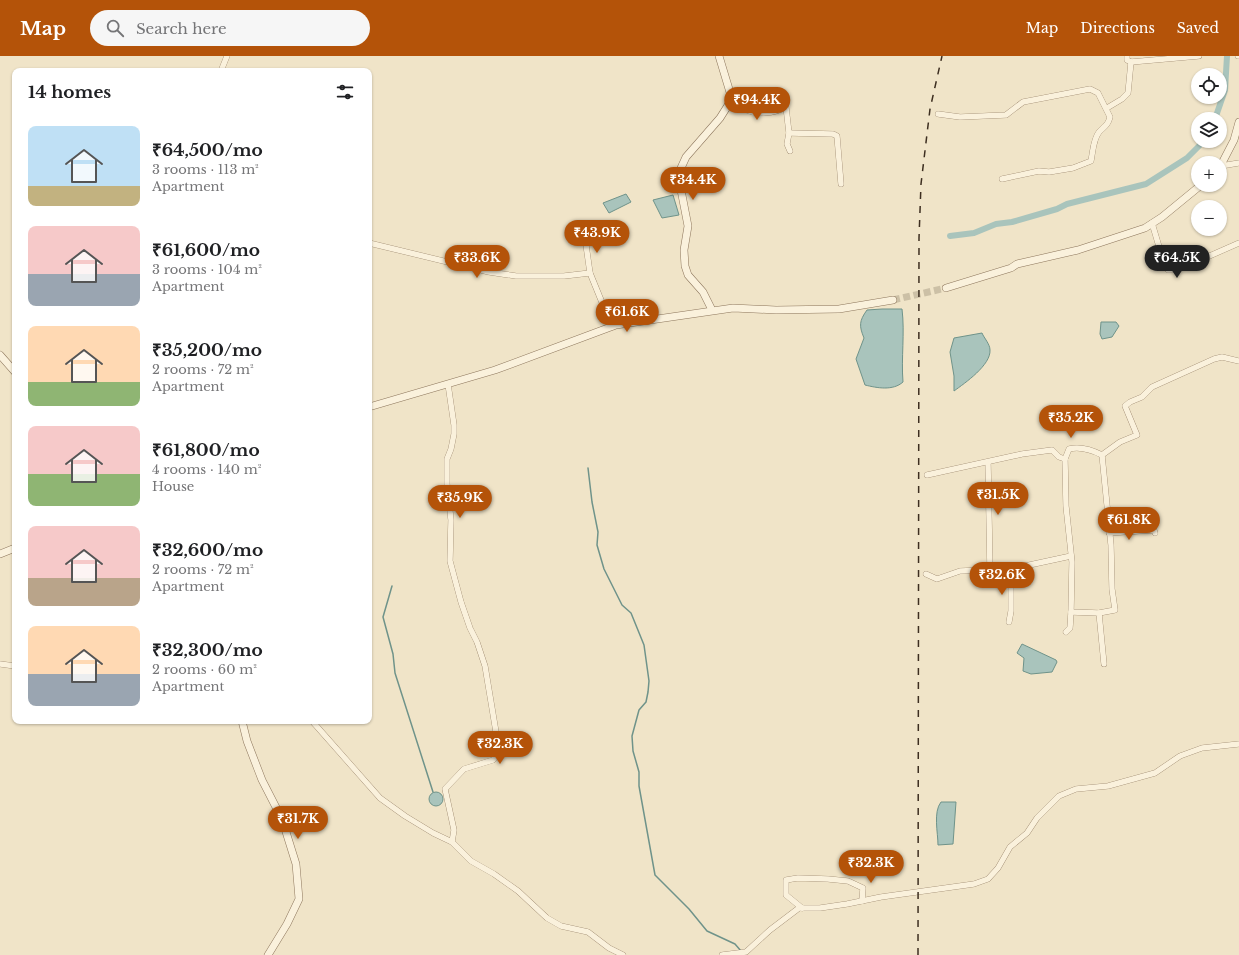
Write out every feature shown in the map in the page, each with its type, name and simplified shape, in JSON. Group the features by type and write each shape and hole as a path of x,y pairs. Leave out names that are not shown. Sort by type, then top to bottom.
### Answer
{"street":[{"path":"222,68 228,56"},
{"path":"720,56 732,99 746,110 754,112 774,112 786,106 789,133 787,144 790,151"},
{"path":"1127,56 1127,60 1131,62 1199,56"},
{"path":"1106,108 1122,100 1128,93 1128,76 1131,62"},
{"path":"938,114 960,117 1006,115 1023,102 1090,89 1098,93 1110,117 1108,125 1100,131 1094,142 1091,161 1073,168 1049,172 1039,171 1002,178"},
{"path":"712,310 703,292 688,275 684,266 684,250 688,226 681,190 681,168 686,157 720,118 732,99"},
{"path":"1226,156 1234,140 1239,122"},
{"path":"789,133 833,134 837,136 840,184"},
{"path":"1227,165 1239,162"},
{"path":"946,288 1011,268 1017,264 1078,250 1133,233 1152,223 1192,192"},
{"path":"1152,223 1163,260 1168,270 1174,270 1189,265 1239,243"},
{"path":"585,238 590,273 612,327"},
{"path":"372,244 489,272 516,276 564,276 590,273"},
{"path":"372,406 495,370 612,327 712,310 733,308 776,310 839,309 892,300"},
{"path":"0,355 12,369"},
{"path":"1102,455 1120,442 1137,435 1125,406 1130,402 1142,397 1152,387 1214,359 1222,358 1239,361"},
{"path":"448,384 454,420 454,434 447,459 447,484 451,520 450,561 461,602 482,658 488,680 497,739 497,751 493,760 464,769 445,788 454,830 452,842"},
{"path":"1066,632 1070,628 1073,582 1066,506 1065,459 1069,449 1074,448 1084,448 1102,455"},
{"path":"927,475 1052,450 1058,457 1065,459"},
{"path":"1071,612 1099,613 1115,610 1112,589 1112,566 1102,455"},
{"path":"988,462 990,570"},
{"path":"1109,533 1154,530 1155,533"},
{"path":"0,554 12,549"},
{"path":"926,574 937,579 960,571 1011,569 1071,556"},
{"path":"1009,622 1011,611 1011,569"},
{"path":"1099,613 1104,664"},
{"path":"0,664 12,666"},
{"path":"243,724 247,741 262,780 282,819 296,871 299,899 287,924 268,955"},
{"path":"315,724 380,798 433,833 452,842 471,861 494,874 518,891 547,918 561,926 588,932 609,948 623,955"},
{"path":"722,955 740,952 749,953 770,930 799,908 820,908 881,897 974,884 988,879 998,868 1010,847 1027,833 1037,818 1059,796 1076,789 1108,786 1155,773 1180,756 1202,748 1239,744"},
{"path":"802,908 786,895 786,880 798,878 848,881 863,888 862,901"}],"water":[{"path":"626,194 631,202 609,213 603,203"},
{"path":"673,195 679,215 662,218 653,200"},
{"path":"902,309 903,382 890,388 865,385 856,359 864,338 861,330 862,317 867,310"},
{"path":"1101,322 1116,322 1119,326 1112,337 1102,339 1100,334"},
{"path":"982,333 989,346 989,356 986,362 976,373 954,391 954,376 950,352 954,338"},
{"path":"1022,644 1056,660 1057,662 1052,672 1031,674 1023,671 1024,658 1017,653"},
{"path":"433,792 439,792 443,796 443,802 439,806 433,806 429,802 429,796"},
{"path":"941,802 956,802 953,844 938,845 936,823 937,811"}],"waterway":[{"path":"1217,112 1225,90 1227,56"},
{"path":"950,236 974,233 996,224 1012,222 1057,209 1067,204 1146,184 1187,158 1197,148"},
{"path":"588,468 592,502 598,532 597,545 604,569 622,605 631,613 644,645 649,681 648,692 646,702 639,710 632,736 633,751 639,772 639,786 655,875 689,909 707,931 735,944 741,951"},
{"path":"392,586 383,617 393,654 395,673 433,792"}],"tunnel":[{"path":"893,300 946,288"}],"railway":[{"path":"918,955 919,238 921,184 930,109 942,56"}]}
